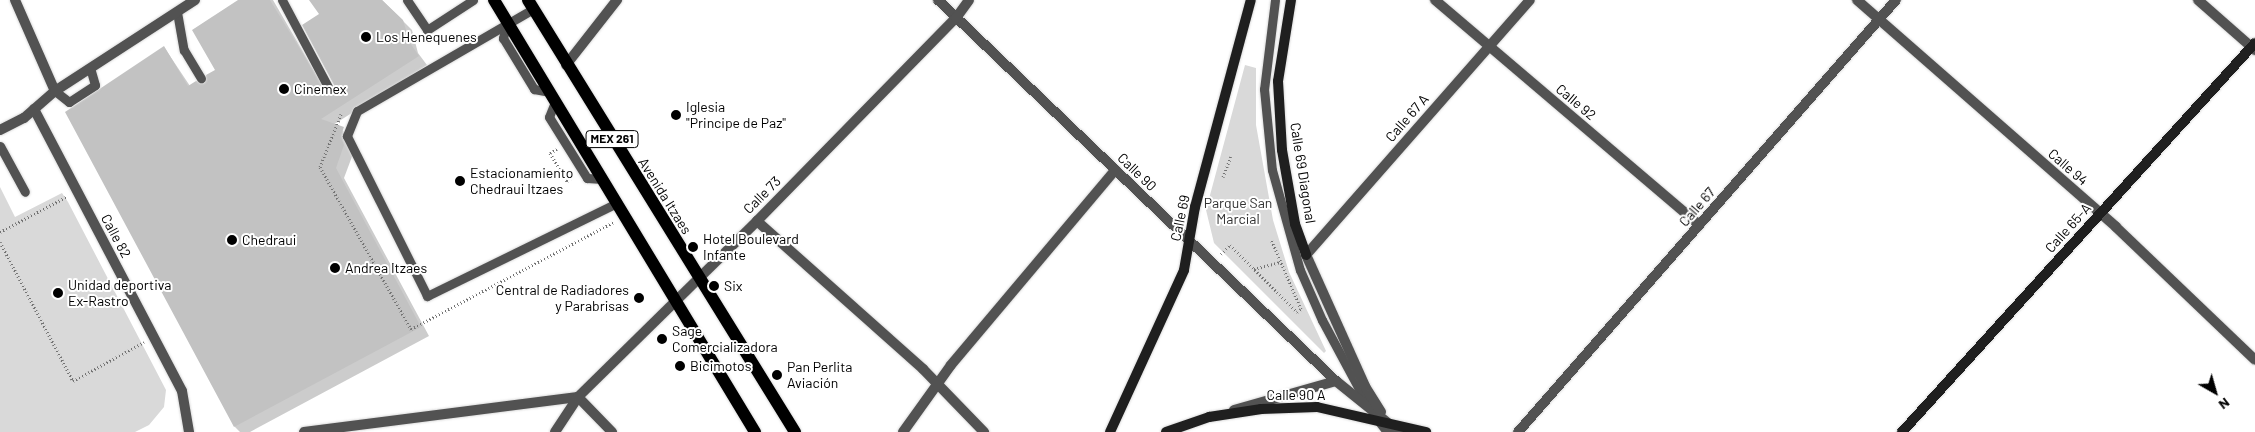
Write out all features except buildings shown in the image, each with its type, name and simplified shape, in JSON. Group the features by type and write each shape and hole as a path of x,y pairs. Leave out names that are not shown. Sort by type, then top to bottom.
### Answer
{"main road":[{"name":"MEX 261","path":"494,0 755,432"},
{"name":"Calle 69","path":"1110,432 1184,270 1188,240 1251,0"},
{"name":"Calle 69 Diagonal","path":"1291,0 1279,59 1280,107 1290,198 1306,255"},
{"name":"Avenida Itzaes","path":"531,4 566,65 697,278 795,432"},
{"name":"Calle 65-A","path":"1902,432 2100,213 2254,47"},
{"name":"Calle 90 A","path":"1166,432 1209,417 1260,409 1317,407 1382,420 1426,432"}],"street":[{"path":"15,0 55,91"},
{"path":"0,130 34,110 55,91 195,0"},
{"path":"566,65 617,0"},
{"name":"Calle 90","path":"938,0 1336,381 1369,407 1382,420"},
{"name":"Calle 73","path":"555,432 578,397 757,221 956,18 969,0"},
{"name":"Calle 92","path":"1435,0 1699,225"},
{"name":"Calle 67 A","path":"1306,255 1530,0"},
{"name":"Calle 94","path":"1857,0 2100,213 2255,360"},
{"name":"Calle 67","path":"1518,432 1896,0"},
{"path":"2198,0 2254,47"},
{"name":"Calle 82","path":"34,110 182,391 189,432"},
{"path":"903,432 937,385 1116,170"},
{"path":"757,221 937,385 984,432"},
{"name":"Calle 69 Diagonal","path":"1306,255 1382,420"},
{"path":"1209,417 1336,381"},
{"path":"304,432 578,397 612,432"},
{"path":"1382,420 1399,432"}],"lane":[{"path":"282,0 328,87"},
{"path":"407,0 427,30 473,0"},
{"path":"1274,0 1264,89 1272,170 1300,270 1352,380 1369,407"},
{"path":"531,4 507,23 357,111 347,136 427,296 616,203"},
{"path":"177,12 184,50 201,78"},
{"path":"55,91 69,102 95,85 90,68"},
{"path":"0,146 25,192"},
{"path":"1382,420 1387,432"}],"path":[{"path":"340,114 320,167 411,329 615,222"},
{"path":"561,147 550,153 567,181 577,174"},
{"path":"1223,176 1231,156"},
{"path":"0,232 66,197"},
{"path":"1220,254 1230,245 1297,312 1301,309 1271,239"},
{"path":"0,242 73,380 145,342"},
{"path":"1254,269 1281,262"}],"green space":[{"name":"Parque San Marcial","path":"1245,65 1256,68 1256,125 1273,220 1289,272 1326,351 1324,353 1214,243 1206,210"},
{"name":"Unidad deportiva Ex-Rastro","path":"0,187 15,217 62,193 68,202 166,390 164,407 149,425 135,432 0,432"}],"place":[{"name":"Los Henequenes","path":"366,37"},
{"name":"Cinemex","path":"284,89"},
{"name":"Iglesia \"Principe de Paz\"","path":"676,115"},
{"name":"Estacionamiento Chedraui Itzaes","path":"460,181"},
{"name":"Chedraui","path":"232,240"},
{"name":"Hotel Boulevard Infante","path":"693,247"},
{"name":"Andrea Itzaes","path":"335,268"},
{"name":"Six","path":"714,286"},
{"name":"Unidad deportiva Ex-Rastro","path":"58,293"},
{"name":"Central de Radiadores y Parabrisas","path":"639,298"},
{"name":"Sage Comercializadora","path":"662,339"},
{"name":"Bicimotos","path":"680,366"},
{"name":"Pan Perlita Aviación","path":"777,375"}]}
